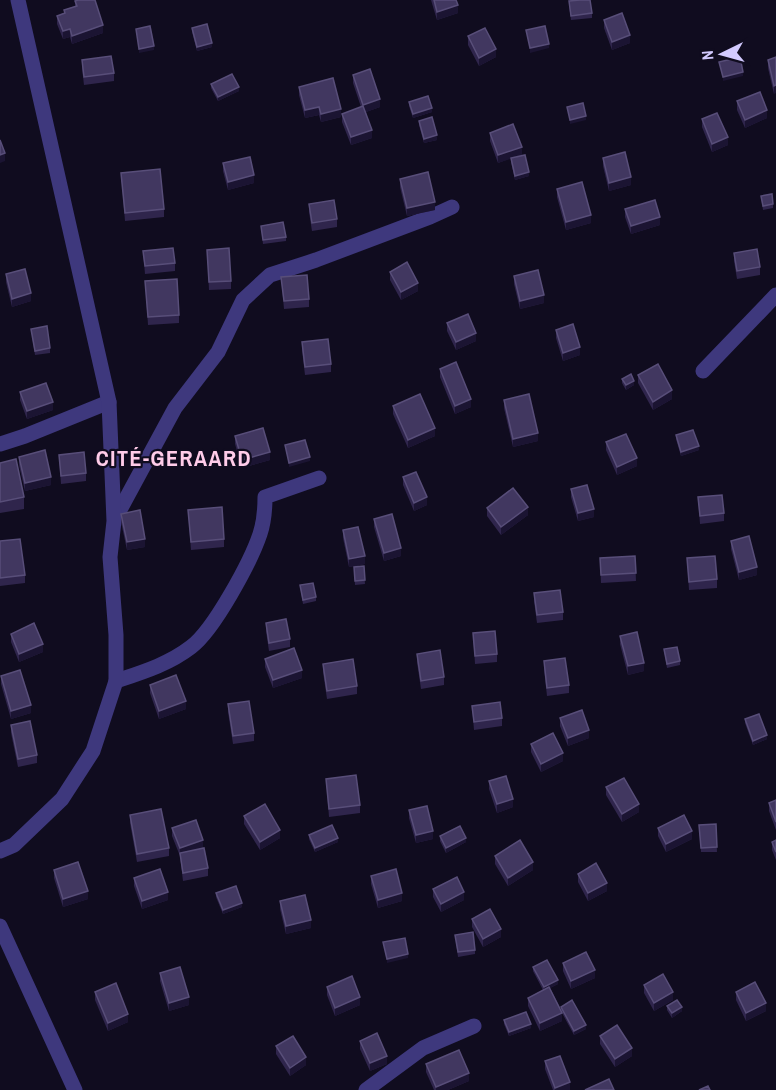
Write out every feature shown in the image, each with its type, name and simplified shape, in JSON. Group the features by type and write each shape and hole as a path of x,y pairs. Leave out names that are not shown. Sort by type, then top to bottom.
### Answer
{"street":[{"path":"0,851 14,845 62,799 93,751 117,681 110,557 114,521 109,402 18,0"},
{"path":"114,521 175,408 218,352 243,300 270,275 336,253 452,207"},
{"path":"703,371 776,295"},
{"path":"0,444 109,402"},
{"path":"117,681 165,664 194,645 219,613 243,570 260,533 265,511 265,497 319,478"},
{"path":"0,926 75,1090"},
{"path":"366,1090 423,1048 474,1026"}],"building":[{"path":"95,0 103,25 72,36 70,29 63,31 57,16 65,13 64,10 77,6 75,1"},
{"path":"434,0 456,0 458,5 437,12"},
{"path":"590,0 592,13 571,16 569,1"},
{"path":"622,13 630,35 612,42 604,20"},
{"path":"207,24 212,43 197,47 192,28"},
{"path":"150,26 154,46 139,49 136,29"},
{"path":"545,26 549,44 530,48 526,30"},
{"path":"485,28 496,49 479,58 468,36"},
{"path":"111,56 114,73 84,77 82,60"},
{"path":"740,57 743,72 723,77 719,62"},
{"path":"776,57 776,85 774,86 768,60"},
{"path":"370,69 380,99 363,105 353,75"},
{"path":"232,74 239,87 218,97 211,84"},
{"path":"333,78 341,109 321,114 319,107 305,110 299,87"},
{"path":"760,92 767,110 745,120 737,101"},
{"path":"428,96 432,108 413,114 409,102"},
{"path":"583,103 586,116 570,120 567,107"},
{"path":"363,106 372,130 351,137 342,114"},
{"path":"717,113 728,137 712,144 702,119"},
{"path":"432,117 437,135 424,139 419,121"},
{"path":"513,124 522,147 498,155 490,133"},
{"path":"0,140 5,153 0,155"},
{"path":"625,152 631,177 609,183 603,158"},
{"path":"525,155 529,172 515,176 511,158"},
{"path":"250,157 254,175 228,182 223,163"},
{"path":"160,169 164,209 125,213 121,173"},
{"path":"428,172 435,202 407,208 400,179"},
{"path":"582,182 591,215 566,222 557,189"},
{"path":"772,194 773,204 763,206 761,196"},
{"path":"334,200 337,219 312,223 309,204"},
{"path":"655,200 660,217 631,226 625,209"},
{"path":"283,222 286,237 263,240 261,226"},
{"path":"173,248 175,263 145,266 143,251"},
{"path":"229,248 231,281 209,282 207,250"},
{"path":"757,249 760,267 737,271 734,253"},
{"path":"407,262 418,283 401,292 390,272"},
{"path":"25,269 31,293 12,299 6,274"},
{"path":"538,270 544,295 520,301 514,276"},
{"path":"307,275 309,299 284,301 281,277"},
{"path":"177,279 179,315 148,317 145,281"},
{"path":"468,314 476,333 456,342 447,323"},
{"path":"573,324 580,347 563,353 556,330"},
{"path":"47,326 50,348 35,351 31,329"},
{"path":"328,339 331,364 305,367 302,342"},
{"path":"456,362 471,399 455,406 440,369"},
{"path":"658,364 672,390 653,402 638,375"},
{"path":"631,374 634,381 626,385 622,379"},
{"path":"46,383 53,402 27,411 20,392"},
{"path":"420,394 435,428 408,440 393,406"},
{"path":"529,394 538,433 513,439 504,400"},
{"path":"263,428 270,452 242,460 235,436"},
{"path":"693,430 699,446 681,452 676,435"},
{"path":"626,434 637,458 617,467 606,442"},
{"path":"305,440 310,457 289,463 285,445"},
{"path":"45,450 51,477 25,483 19,457"},
{"path":"84,452 86,473 61,476 59,455"},
{"path":"16,459 24,497 0,502 0,463"},
{"path":"416,472 427,497 414,503 403,477"},
{"path":"587,485 594,509 578,513 571,489"},
{"path":"513,488 528,507 501,527 487,508"},
{"path":"722,495 724,513 700,516 698,497"},
{"path":"222,507 224,539 191,542 188,510"},
{"path":"140,510 145,539 127,542 121,514"},
{"path":"392,514 401,548 384,553 374,519"},
{"path":"358,527 365,556 349,559 343,530"},
{"path":"749,536 757,567 739,572 731,541"},
{"path":"20,539 25,575 0,578 0,541"},
{"path":"635,556 636,573 601,575 600,558"},
{"path":"715,556 717,579 689,582 687,558"},
{"path":"364,566 365,580 355,581 354,567"},
{"path":"313,583 316,597 303,600 300,585"},
{"path":"560,590 563,612 537,615 534,593"},
{"path":"286,619 290,639 269,643 266,623"},
{"path":"34,623 43,644 19,654 11,634"},
{"path":"495,631 497,654 475,656 473,633"},
{"path":"637,632 644,663 628,666 620,636"},
{"path":"677,647 680,661 667,664 664,649"},
{"path":"294,648 302,670 273,680 265,659"},
{"path":"440,650 444,677 421,681 417,654"},
{"path":"565,658 569,685 547,688 544,661"},
{"path":"353,659 357,686 327,691 323,664"},
{"path":"20,670 31,705 11,711 1,676"},
{"path":"176,675 186,701 159,711 150,685"},
{"path":"249,701 254,733 233,736 228,704"},
{"path":"500,702 502,718 474,722 472,706"},
{"path":"582,710 589,730 568,738 560,718"},
{"path":"759,714 767,735 753,741 745,719"},
{"path":"30,721 37,755 18,759 11,725"},
{"path":"553,733 563,753 541,764 531,744"},
{"path":"356,775 360,805 329,809 326,779"},
{"path":"506,776 513,799 497,804 489,781"},
{"path":"624,778 639,804 622,814 606,787"},
{"path":"776,800 776,822 769,803"},
{"path":"265,804 280,830 260,842 244,816"},
{"path":"427,806 433,831 416,835 409,810"},
{"path":"161,809 169,848 137,854 130,815"},
{"path":"684,815 692,831 666,844 658,828"},
{"path":"196,820 203,840 180,848 172,828"},
{"path":"716,824 717,847 701,848 699,825"},
{"path":"332,825 338,838 315,848 309,835"},
{"path":"460,826 466,838 446,848 440,836"},
{"path":"520,840 533,862 508,878 495,856"},
{"path":"776,840 776,852 772,842"},
{"path":"204,848 208,868 183,873 180,853"},
{"path":"78,862 88,891 63,899 54,870"},
{"path":"596,863 607,883 588,893 578,874"},
{"path":"160,869 168,892 142,901 134,878"},
{"path":"396,869 402,893 378,900 371,876"},
{"path":"457,877 464,892 441,904 433,889"},
{"path":"236,886 242,903 223,910 216,893"},
{"path":"305,895 311,920 286,926 280,901"},
{"path":"490,909 501,929 483,939 472,919"},
{"path":"473,932 475,950 458,952 455,935"},
{"path":"405,938 408,954 387,959 383,942"},
{"path":"586,952 595,970 571,981 563,963"},
{"path":"547,960 558,980 544,987 533,967"},
{"path":"180,967 189,997 169,1003 160,973"},
{"path":"663,974 673,992 654,1003 644,985"},
{"path":"352,976 360,997 335,1008 327,987"},
{"path":"755,982 766,1003 746,1013 736,992"},
{"path":"116,983 128,1014 108,1023 95,992"},
{"path":"549,987 562,1013 540,1023 528,998"},
{"path":"572,1000 586,1025 574,1031 561,1007"},
{"path":"677,1000 682,1007 672,1013 667,1006"},
{"path":"526,1012 531,1024 509,1032 504,1020"},
{"path":"617,1025 632,1048 615,1059 600,1036"},
{"path":"377,1033 387,1056 370,1063 360,1041"},
{"path":"293,1036 306,1057 290,1068 276,1046"},
{"path":"459,1050 469,1073 436,1087 426,1064"},
{"path":"560,1056 570,1082 555,1088 545,1061"},
{"path":"609,1079 614,1090 585,1090"}],"district":[{"name":"CITÉ-GERAARD","path":"174,458"}]}
